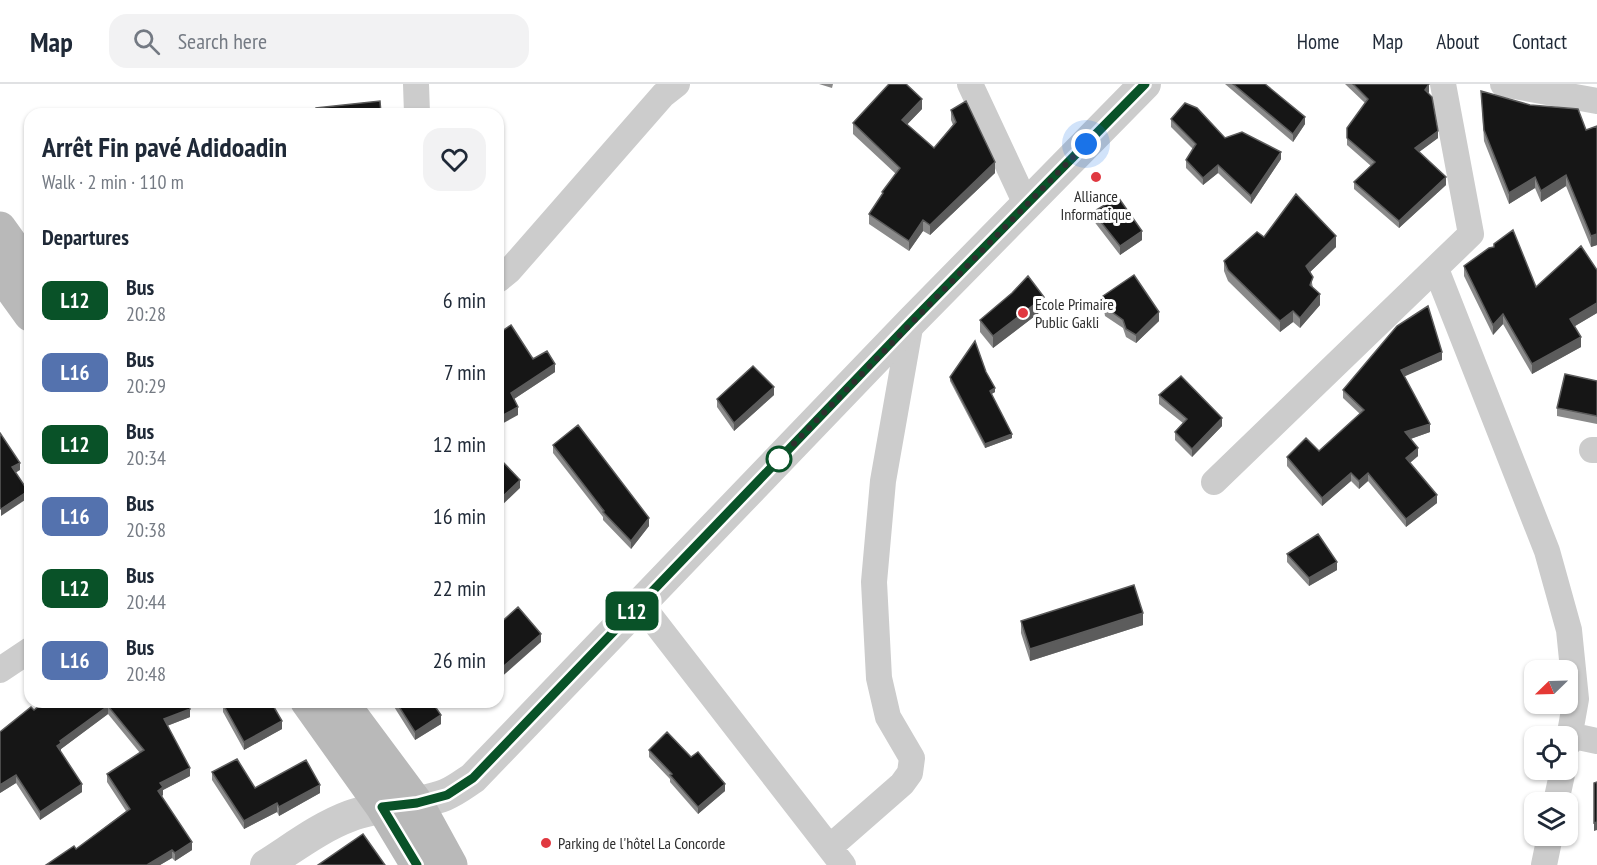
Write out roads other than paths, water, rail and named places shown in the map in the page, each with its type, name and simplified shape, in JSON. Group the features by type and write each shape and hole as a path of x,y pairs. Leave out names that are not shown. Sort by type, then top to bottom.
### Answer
{"main road":[{"path":"12,234 24,258"},
{"path":"0,273 24,307"},
{"path":"311,708 382,807 417,865"},
{"path":"346,708 417,803 452,865"}],"street":[{"path":"416,84 417,108"},
{"path":"970,84 1026,204"},
{"path":"266,865 322,830 350,816 382,807 417,803 447,795 473,778 911,322 1146,84"},
{"path":"1214,482 1471,234 1443,84"},
{"path":"1503,84 1597,101"},
{"path":"504,275 668,88"},
{"path":"1436,269 1550,562 1569,630 1576,699 1571,726"},
{"path":"639,603 836,856 910,773 912,758 888,717 879,678 874,582 883,481 911,322"},
{"path":"0,670 24,654"},
{"path":"1578,740 1597,741"},
{"path":"1544,865 1548,846"}],"place":[{"name":"Alliance Informatique","path":"1096,177"},
{"name":"Ecole Primaire Public Gakli","path":"1023,313"},
{"name":"Parking de l'hôtel La Concorde","path":"546,843"}]}
